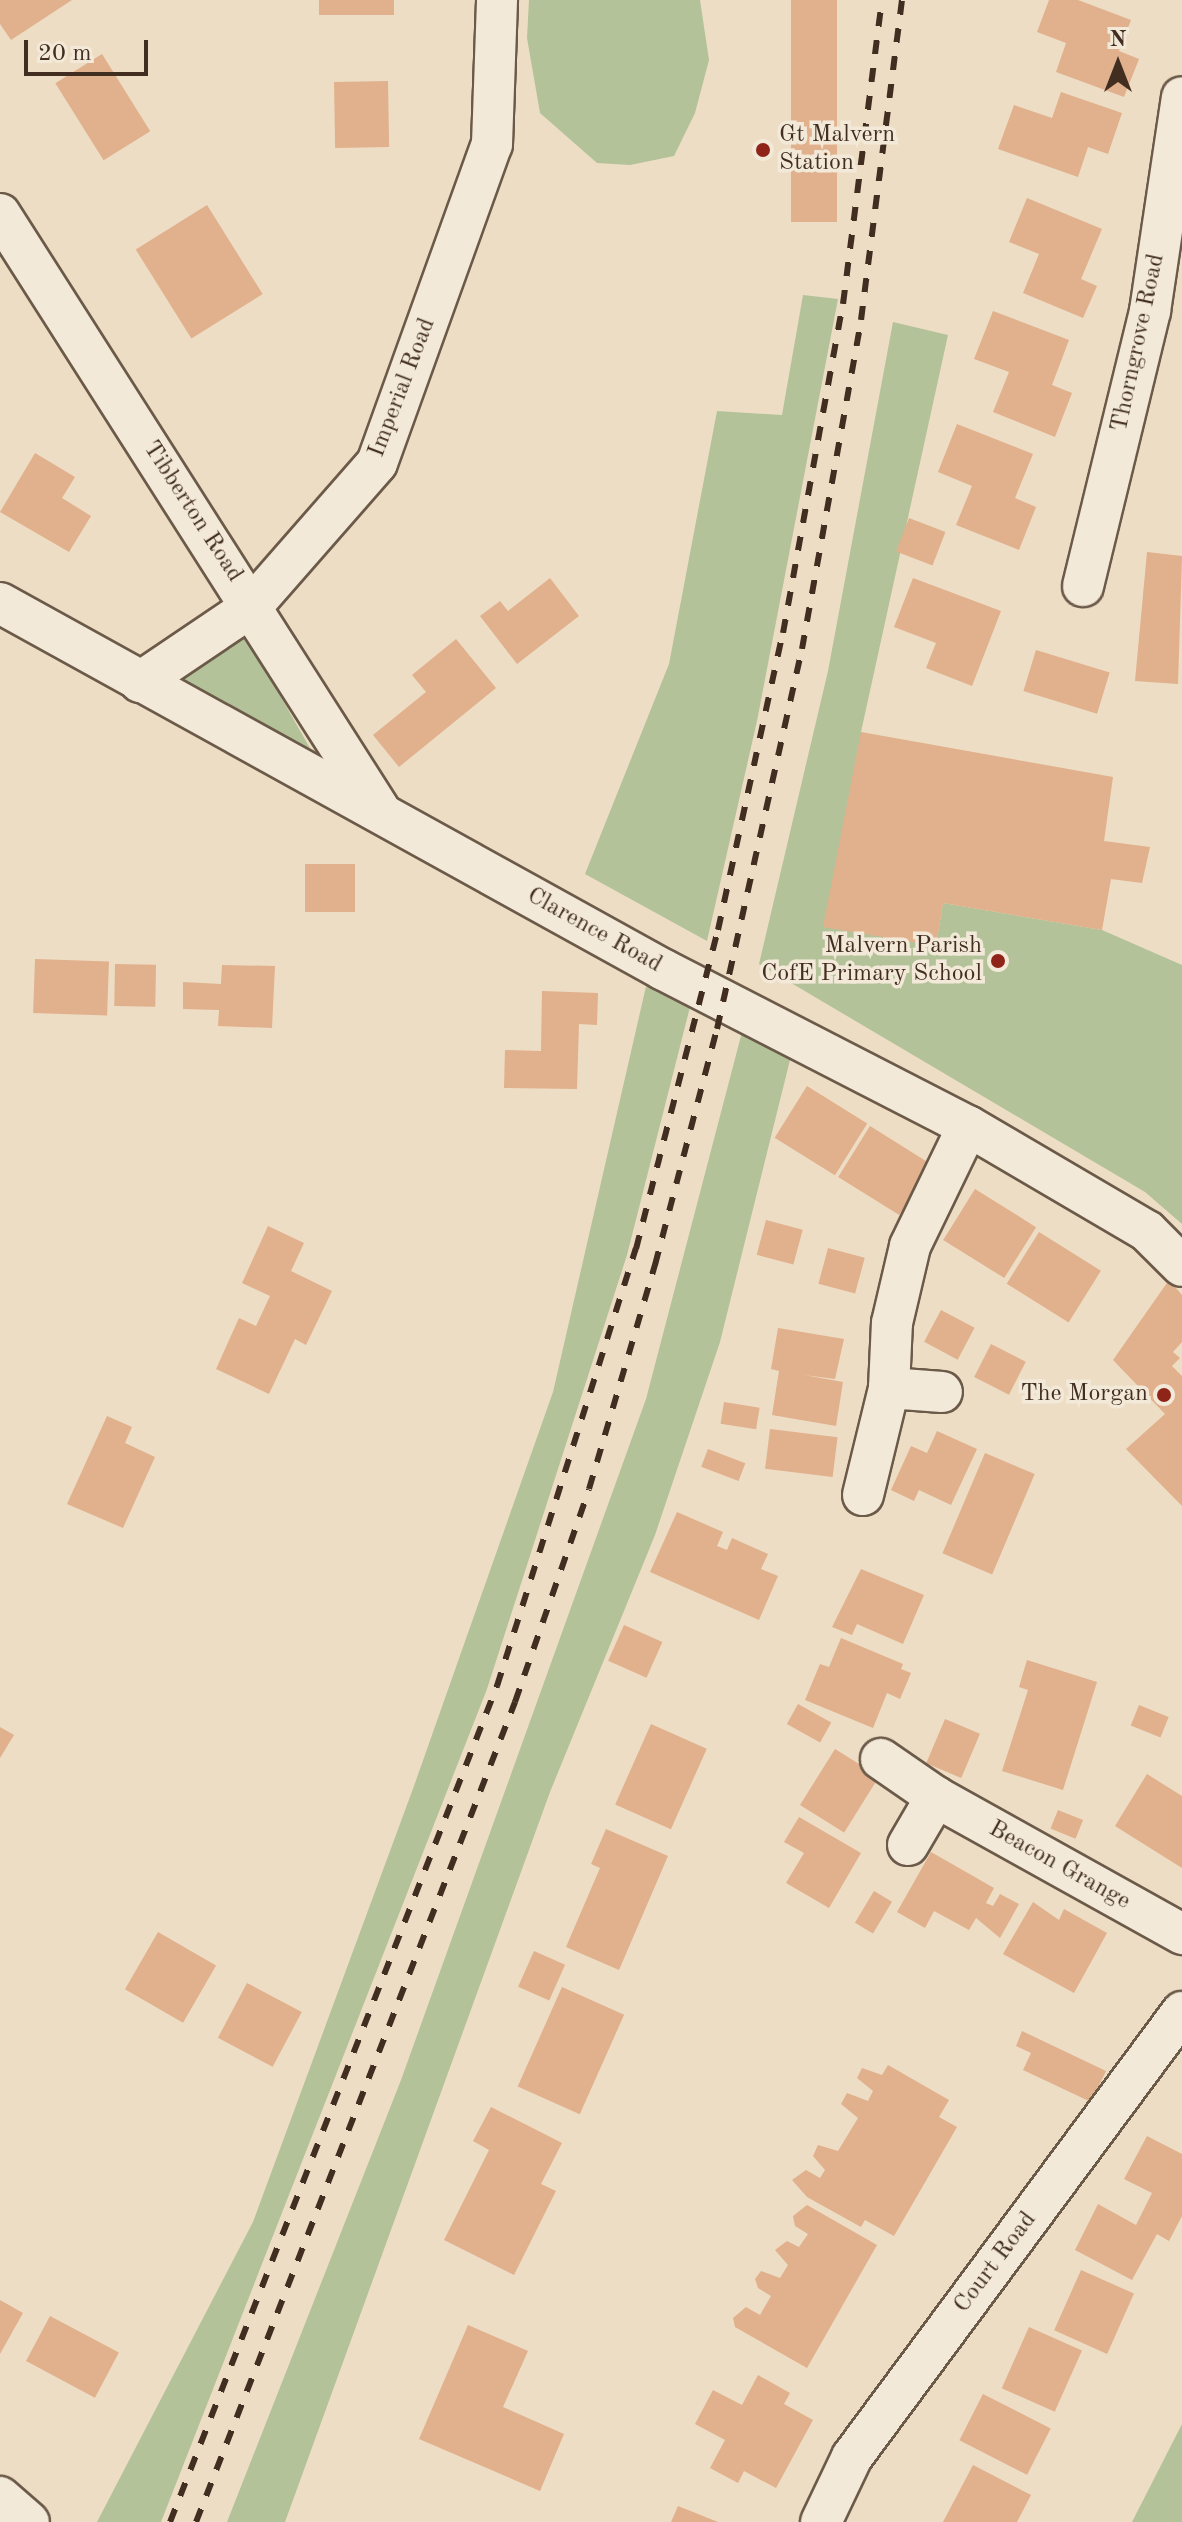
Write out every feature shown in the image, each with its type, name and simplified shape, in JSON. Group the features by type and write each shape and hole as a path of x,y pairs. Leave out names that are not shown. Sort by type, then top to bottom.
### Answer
{"street":[{"name":"Imperial Road","path":"140,682 251,607 377,463 492,144 497,0"},
{"name":"Thorngrove Road","path":"1083,586 1150,311 1182,97"},
{"name":"Tibberton Road","path":"0,214 381,812"},
{"name":"Clarence Road","path":"0,603 664,970 968,1126 1147,1231 1182,1266"},
{"path":"863,1495 889,1388 892,1323 910,1246 968,1126"},
{"path":"889,1388 942,1392"},
{"name":"Beacon Grange","path":"881,1759 936,1797 1182,1934"},
{"path":"908,1845 936,1797"},
{"name":"Court Road","path":"821,2522 852,2457 1182,2012"},
{"path":"0,2497 29,2522"}],"green space":[{"path":"529,0 700,0 709,60 695,113 674,156 630,165 597,163 540,113 527,38"},
{"path":"803,295 838,299 757,721 707,941 585,874 669,664 717,411 782,415"},
{"name":"Malvern Parish CofE Primary School","path":"893,322 948,335 861,732 936,945 943,903 1102,930 1182,965 1182,1224 1145,1192 759,964 828,671"},
{"path":"245,634 311,750 174,681"},
{"path":"647,982 690,1007 627,1255 487,1689 161,2522 97,2522 253,2222 414,1786 553,1392"},
{"path":"742,1032 791,1056 720,1342 655,1535 550,1792 285,2522 227,2522 401,2080 646,1399"},
{"path":"1182,2424 1182,2522 1132,2522"}],"building":[{"path":"0,0 72,0 11,40 0,24"},
{"path":"319,0 394,0 394,15 319,15"},
{"path":"791,0 837,0 837,222 791,222"},
{"path":"1049,0 1078,0 1131,20 1119,51 1139,59 1124,97 1056,72 1066,43 1037,32"},
{"path":"102,54 150,131 104,160 55,83"},
{"path":"388,81 389,147 335,148 334,82"},
{"path":"1061,92 1122,113 1108,154 1088,147 1078,177 998,149 1014,105 1052,118"},
{"path":"1027,198 1102,229 1081,279 1097,286 1083,318 1023,293 1039,254 1009,242"},
{"path":"207,205 263,294 191,339 136,250"},
{"path":"993,311 1069,340 1052,385 1072,393 1055,437 993,412 1009,372 974,359"},
{"path":"957,424 1033,454 1015,498 1036,507 1019,550 956,525 972,486 938,472"},
{"path":"35,453 75,477 62,498 91,516 69,552 0,512"},
{"path":"909,518 945,532 933,566 896,552"},
{"path":"1147,552 1182,556 1178,684 1135,681"},
{"path":"550,578 579,616 517,664 480,616 500,601 508,611"},
{"path":"913,578 1001,611 972,686 926,668 936,643 894,627"},
{"path":"456,639 496,688 399,767 373,735 426,692 412,675"},
{"path":"1036,650 1110,673 1097,714 1023,691"},
{"path":"861,732 1113,777 1104,841 1150,847 1142,883 1111,879 1102,930 943,903 936,946 823,927"},
{"path":"305,864 355,864 355,912 305,912"},
{"path":"35,959 109,962 107,1016 33,1013"},
{"path":"115,964 156,965 155,1007 114,1006"},
{"path":"222,965 275,966 272,1028 218,1026 219,1010 183,1009 183,982 221,984"},
{"path":"542,991 598,993 597,1025 579,1024 577,1089 504,1088 505,1050 541,1051"},
{"path":"807,1086 867,1124 835,1175 775,1138"},
{"path":"870,1126 931,1164 899,1215 838,1177"},
{"path":"975,1189 1036,1227 1004,1278 943,1240"},
{"path":"766,1220 803,1230 793,1265 757,1255"},
{"path":"268,1226 304,1243 291,1271 332,1291 306,1345 295,1339 269,1394 216,1369 239,1318 256,1326 270,1296 242,1283"},
{"path":"1039,1232 1101,1271 1069,1322 1007,1284"},
{"path":"828,1248 865,1258 855,1294 818,1284"},
{"name":"The Morgan","path":"1169,1280 1182,1295 1182,1342 1173,1352 1180,1358 1172,1366 1182,1376 1182,1506 1126,1449 1165,1414 1113,1360"},
{"path":"941,1310 975,1328 958,1360 924,1342"},
{"path":"778,1328 844,1339 835,1379 804,1375 843,1382 836,1426 772,1415 779,1371 771,1369"},
{"path":"991,1344 1026,1362 1009,1395 974,1377"},
{"path":"724,1402 760,1408 756,1429 721,1424"},
{"path":"107,1416 132,1427 125,1443 155,1457 123,1528 67,1504"},
{"path":"770,1429 837,1437 833,1477 765,1469"},
{"path":"937,1431 977,1449 951,1505 919,1490 914,1501 891,1490 911,1446 927,1453"},
{"path":"708,1449 745,1463 739,1481 701,1467"},
{"path":"985,1453 1035,1474 992,1574 942,1553"},
{"path":"677,1512 723,1532 717,1546 727,1550 732,1538 768,1554 761,1569 778,1576 759,1620 650,1572"},
{"path":"861,1569 924,1595 903,1644 857,1624 852,1635 832,1627"},
{"path":"624,1625 662,1642 647,1678 608,1661"},
{"path":"841,1638 903,1664 901,1669 911,1673 900,1699 887,1693 873,1728 805,1700 820,1664 829,1667"},
{"path":"1027,1660 1097,1682 1063,1790 1002,1771 1028,1690 1019,1687"},
{"path":"798,1704 831,1722 820,1743 787,1724"},
{"path":"1139,1705 1169,1717 1160,1737 1131,1725"},
{"path":"945,1719 980,1734 961,1778 926,1763"},
{"path":"651,1724 707,1749 671,1829 615,1804"},
{"path":"0,1727 14,1735 0,1758"},
{"path":"835,1749 879,1777 844,1833 800,1805"},
{"path":"1147,1774 1182,1796 1182,1868 1115,1826"},
{"path":"1058,1810 1083,1820 1076,1839 1051,1829"},
{"path":"799,1817 861,1853 829,1908 786,1883 804,1853 784,1842"},
{"path":"606,1829 668,1856 619,1970 566,1947 600,1868 591,1864"},
{"path":"931,1852 994,1888 986,1903 993,1906 1000,1894 1019,1904 1000,1938 976,1918 969,1930 934,1911 925,1928 897,1912"},
{"path":"874,1891 892,1902 873,1934 855,1923"},
{"path":"1033,1902 1059,1920 1064,1909 1107,1933 1074,1993 1003,1954"},
{"path":"158,1932 216,1966 183,2023 125,1989"},
{"path":"534,1951 565,1965 549,2000 518,1987"},
{"path":"247,1983 302,2012 273,2067 218,2038"},
{"path":"562,1987 624,2015 580,2114 518,2087"},
{"path":"1022,2031 1106,2071 1091,2102 1023,2070 1031,2053 1016,2046"},
{"path":"888,2065 949,2100 939,2117 957,2127 894,2236 865,2220 861,2227 807,2197 792,2180 806,2170 820,2178 825,2170 813,2156 818,2145 838,2151 858,2118 841,2104 847,2093 868,2101 873,2091 857,2078 862,2068 882,2075"},
{"path":"491,2107 562,2143 541,2184 556,2191 514,2275 444,2240 489,2150 473,2141"},
{"path":"1147,2136 1182,2154 1182,2216 1169,2241 1157,2234 1132,2280 1075,2250 1098,2204 1136,2225 1152,2193 1124,2179"},
{"path":"807,2205 877,2245 807,2368 735,2327 733,2318 746,2307 760,2315 771,2296 758,2288 755,2279 761,2271 780,2278 788,2265 775,2250 787,2241 799,2247 808,2234 795,2226 793,2216"},
{"path":"1081,2270 1134,2294 1107,2354 1054,2330"},
{"path":"0,2300 23,2313 0,2354"},
{"path":"50,2316 119,2353 95,2398 26,2361"},
{"path":"468,2325 528,2351 503,2407 564,2434 540,2491 419,2439"},
{"path":"1029,2327 1082,2351 1055,2412 1002,2388"},
{"path":"758,2375 790,2393 784,2404 813,2420 776,2488 744,2471 738,2483 710,2468 725,2440 695,2424 713,2390 742,2405"},
{"path":"983,2394 1051,2429 1027,2475 959,2440"},
{"path":"973,2465 1031,2495 1017,2522 943,2522"},
{"path":"678,2506 718,2522 671,2522"}],"railway":[{"path":"170,2522 497,1686 636,1249 718,930 783,633 843,304 882,0"},
{"path":"196,2522 515,1702 589,1489 655,1265 717,1029 802,649 861,320 902,0"}],"place":[{"name":"Gt Malvern Station","path":"763,150"},
{"name":"Malvern Parish CofE Primary School","path":"998,961"},
{"name":"The Morgan","path":"1164,1395"}]}
